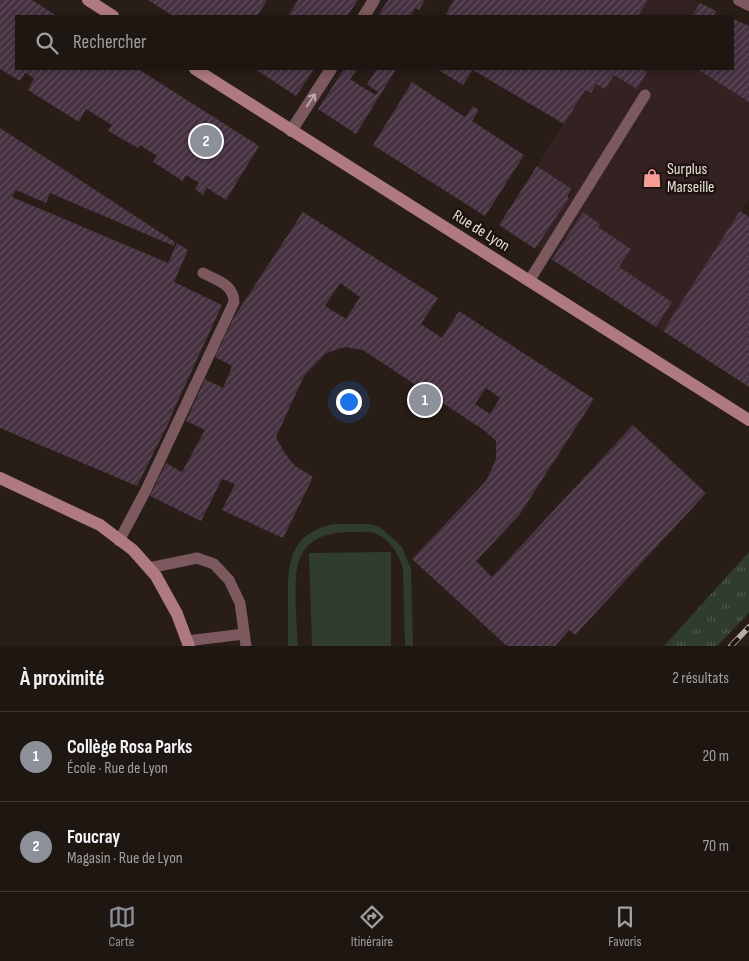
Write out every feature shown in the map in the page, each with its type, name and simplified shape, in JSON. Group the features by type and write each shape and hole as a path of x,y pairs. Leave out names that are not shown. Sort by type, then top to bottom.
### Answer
{"street":[{"path":"88,0 111,15"},
{"path":"365,15 374,0"},
{"path":"739,0 749,4"},
{"name":"Rue de Lyon","path":"197,70 749,420"},
{"path":"291,131 330,70"},
{"path":"0,478 100,525 133,550 156,576 177,614 188,644"}],"lane":[{"path":"529,281 645,95"},
{"path":"119,541 146,490 234,302 234,294 230,288 203,273"},
{"path":"149,568 197,558 214,564 229,580 240,604 245,640 188,644"}],"shaded area":[{"path":"648,0 693,0 725,15 639,15"},
{"name":"Surplus Marseille","path":"734,19 749,26 749,198 663,331 536,249 574,190 537,166 585,90 591,93 596,84 614,75 646,72 643,70 734,70"}],"green space":[{"path":"334,524 369,524 380,527 402,547 411,569 413,646 405,646 403,570 400,559 391,545 382,537 374,533 363,532 322,536 304,550 296,576 298,646 288,646 288,582 291,559 295,549 309,534"},
{"path":"391,552 391,646 312,646 309,553"},
{"path":"749,552 749,613 717,646 664,646"}],"building":[{"path":"0,0 32,0 55,15 15,15 15,70 140,70 259,146 226,200 207,188 203,195 195,189 199,183 186,175 183,181 153,162 157,156 140,145 138,148 108,131 112,125 86,109 79,122 28,90 34,78 25,73 20,81 0,69"},
{"path":"148,0 267,0 258,15 171,15"},
{"path":"298,0 358,0 348,15 289,15"},
{"path":"388,0 425,0 419,10 415,8 412,15 379,15"},
{"path":"454,0 648,0 639,15 446,15"},
{"path":"700,3 716,11 714,15 693,15"},
{"path":"734,19 749,26 749,102 699,70 734,70"},
{"path":"257,70 313,70 296,96"},
{"path":"343,70 356,71 350,79 375,95 378,92 367,84 376,70 395,70 356,134 318,109"},
{"path":"439,70 473,70 463,85"},
{"path":"473,70 643,70 647,72 637,89 614,75 605,89 596,84 591,93 585,90 564,124"},
{"path":"412,82 465,117 473,106 479,110 472,121 524,155 485,216 373,145"},
{"path":"0,128 175,242 174,246 50,193 46,203 16,190 12,197 168,263 177,243 188,250 174,282 222,305 171,418 137,486 0,428"},
{"path":"537,166 572,189 567,197 569,198 535,249 499,225"},
{"path":"740,211 749,217 749,387 663,331"},
{"path":"303,212 438,298 421,324 442,338 459,311 594,399 520,514 476,561 492,577 633,425 706,493 575,635 569,630 555,646 507,646 412,559 486,481 496,459 496,441 485,431 363,350 345,347 326,353 304,376 276,437 294,465 313,477 283,538 222,510 235,484 222,479 201,521 150,496 166,463 182,472 205,430 186,421 205,379 223,388 232,366 215,357 234,317","holes":["340,283 360,297 346,319 325,306","486,388 500,398 490,414 475,404"]},
{"path":"583,212 600,224 598,227 631,249 619,267 672,302 656,327 551,259"}],"railway":[{"path":"731,646 749,627"}],"place":[{"name":"Foucray","path":"206,141"},
{"name":"Surplus Marseille","path":"652,178"},
{"name":"Collège Rosa Parks","path":"425,400"}]}
